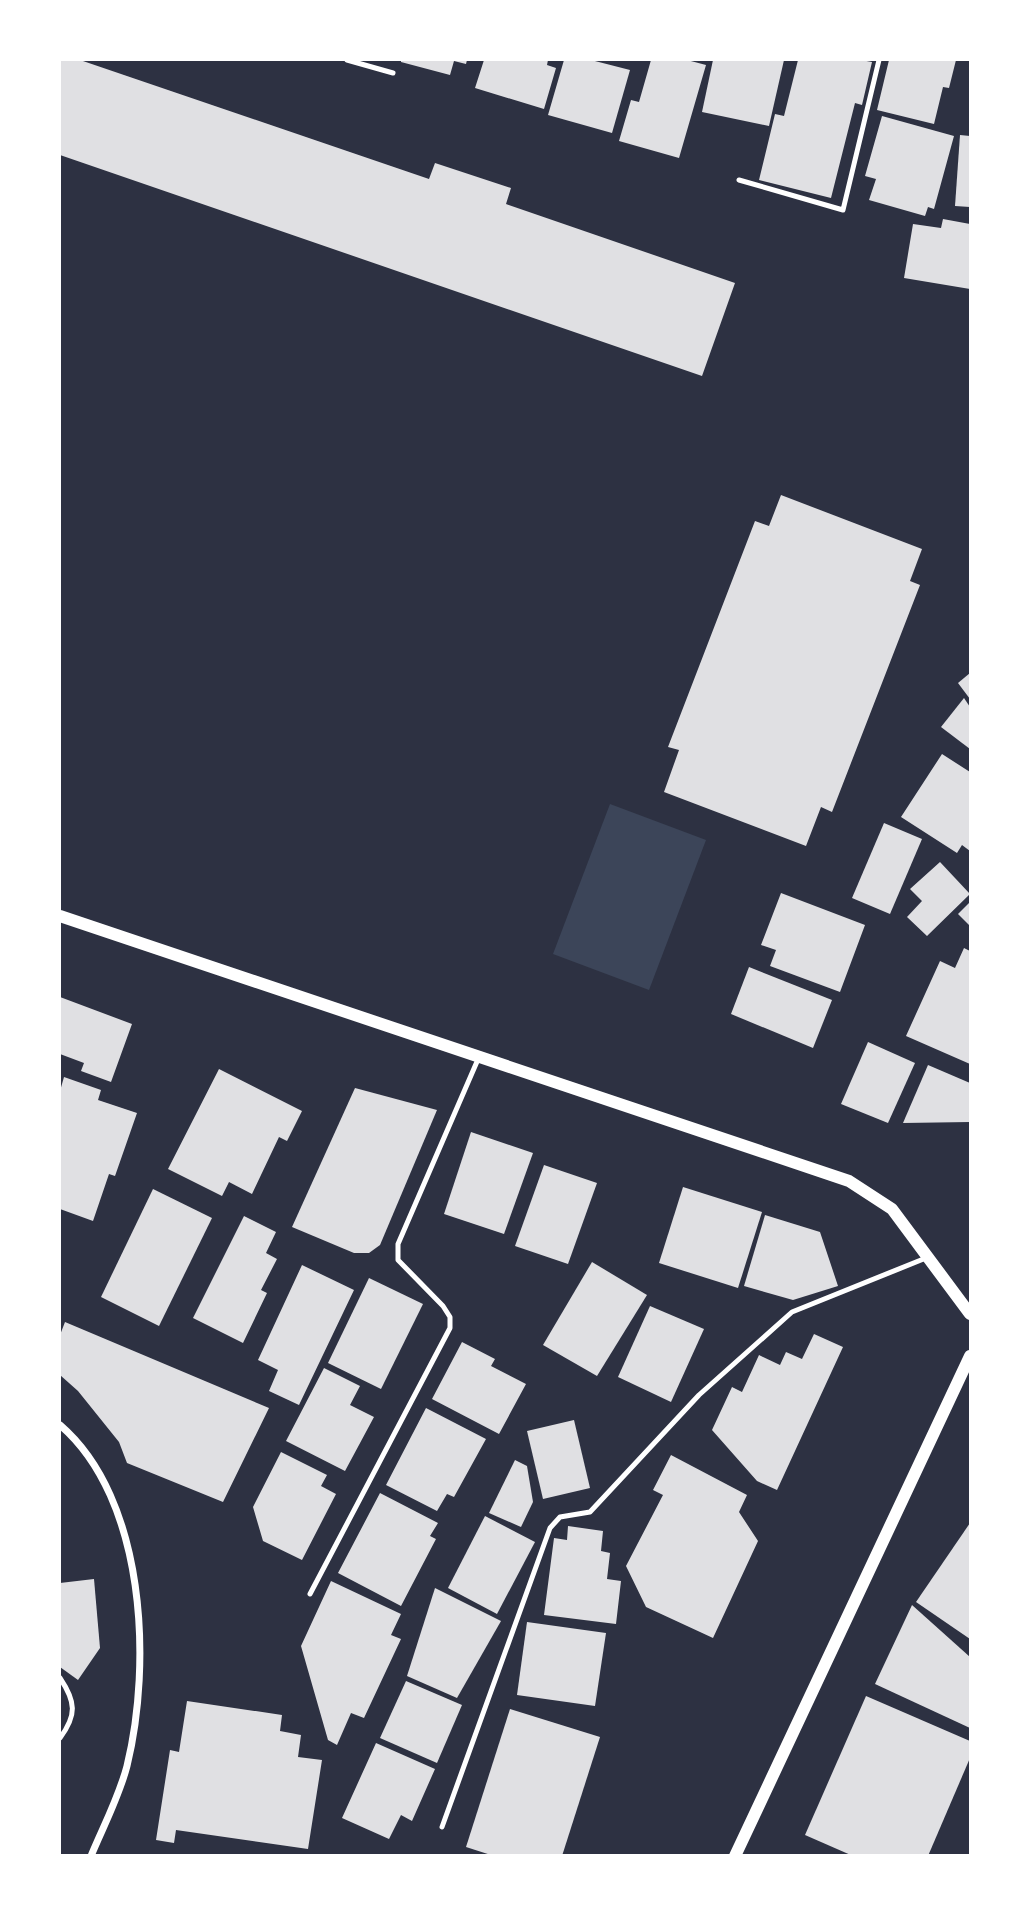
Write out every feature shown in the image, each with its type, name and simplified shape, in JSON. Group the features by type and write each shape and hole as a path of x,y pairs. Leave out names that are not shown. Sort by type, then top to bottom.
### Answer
{"street":[{"path":"60,916 849,1181 892,1209 971,1314"},
{"path":"735,1856 971,1356"},
{"path":"60,1425 93,1465 108,1490 128,1551 140,1655 126,1768 91,1856"}],"lane":[{"path":"347,60 393,73"},
{"path":"739,180 843,210 879,60"},
{"path":"310,1594 450,1328 450,1317 443,1306 398,1260 398,1244 479,1056"},
{"path":"442,1827 550,1528 560,1517 590,1512 699,1395 792,1312 928,1257"},
{"path":"60,1678 69,1691 73,1715 60,1738"}],"shaded area":[{"path":"610,804 706,840 649,990 553,954"}],"building":[{"path":"60,60 80,60 429,179 435,163 511,188 506,204 735,283 702,376 60,155"},
{"path":"401,60 467,60 466,64 454,61 450,75"},
{"path":"484,60 548,60 547,65 556,68 544,109 475,88"},
{"path":"564,60 591,60 630,70 612,133 548,115"},
{"path":"651,60 687,60 706,65 679,158 619,141 631,100 639,102"},
{"path":"713,60 784,60 769,126 702,112"},
{"path":"798,60 872,62 862,105 855,103 831,198 759,180 775,114 784,116"},
{"path":"889,60 956,60 949,88 943,87 934,124 877,110"},
{"path":"882,116 954,136 934,209 928,207 925,216 869,200 876,179 865,176"},
{"path":"960,135 970,136 970,207 955,206"},
{"path":"943,219 970,224 970,289 904,278 913,224 941,228"},
{"path":"781,495 922,549 910,581 920,585 832,812 821,807 806,846 664,792 679,750 668,747 755,521 769,526"},
{"path":"970,673 970,699 958,683"},
{"path":"964,698 970,707 970,749 941,727"},
{"path":"942,754 970,772 970,851 962,845 957,853 901,817"},
{"path":"884,823 922,839 890,914 852,898"},
{"path":"940,862 970,894 927,936 907,917 922,901 910,889"},
{"path":"781,893 865,925 840,992 770,966 776,950 761,945"},
{"path":"970,902 970,926 958,914"},
{"path":"964,948 970,951 970,1064 906,1036 940,961 955,968"},
{"path":"749,967 832,1000 813,1048 731,1014"},
{"path":"60,997 132,1024 111,1082 81,1071 84,1063 60,1054"},
{"path":"868,1042 915,1063 888,1123 841,1104"},
{"path":"928,1065 970,1083 970,1122 903,1123"},
{"path":"219,1069 302,1111 287,1141 279,1137 252,1194 229,1182 222,1196 168,1169"},
{"path":"64,1077 101,1090 98,1100 137,1113 115,1176 109,1174 93,1221 60,1209 60,1091"},
{"path":"355,1088 437,1110 380,1245 369,1253 354,1253 292,1227"},
{"path":"471,1132 533,1153 504,1234 444,1214"},
{"path":"544,1165 597,1183 568,1264 515,1246"},
{"path":"683,1187 762,1212 738,1288 659,1263"},
{"path":"153,1189 212,1218 159,1326 101,1297"},
{"path":"765,1215 820,1232 838,1286 793,1300 744,1286"},
{"path":"244,1216 276,1232 266,1253 277,1259 261,1290 267,1293 243,1343 193,1318"},
{"path":"592,1262 647,1295 597,1376 543,1345"},
{"path":"302,1265 354,1290 299,1405 269,1391 278,1370 258,1360"},
{"path":"369,1278 423,1304 381,1389 328,1363"},
{"path":"650,1306 704,1329 671,1402 618,1377"},
{"path":"65,1322 269,1408 223,1502 127,1463 119,1442 78,1391 60,1375 60,1335"},
{"path":"814,1334 843,1347 777,1490 757,1481 712,1430 732,1387 742,1392 759,1355 780,1365 786,1352 802,1359"},
{"path":"462,1342 495,1359 491,1366 526,1384 499,1434 432,1399"},
{"path":"324,1368 360,1386 350,1405 374,1417 345,1471 286,1441"},
{"path":"426,1408 486,1439 454,1497 447,1494 437,1511 386,1485"},
{"path":"574,1420 590,1488 543,1499 527,1431"},
{"path":"281,1452 327,1475 321,1486 336,1494 302,1560 263,1541 253,1507"},
{"path":"671,1455 747,1495 739,1512 758,1541 713,1638 646,1607 626,1566 663,1495 653,1490"},
{"path":"515,1460 527,1466 533,1502 521,1527 489,1513"},
{"path":"380,1493 438,1523 430,1536 436,1539 401,1606 338,1573"},
{"path":"485,1516 535,1542 497,1614 448,1588"},
{"path":"970,1523 970,1639 916,1602"},
{"path":"568,1526 603,1531 601,1551 610,1553 607,1579 621,1581 616,1624 544,1615 554,1538 567,1540"},
{"path":"94,1579 100,1648 78,1680 60,1667 60,1583"},
{"path":"331,1581 401,1614 391,1635 401,1639 364,1718 351,1713 337,1745 328,1740 301,1646"},
{"path":"435,1588 501,1621 457,1698 407,1676"},
{"path":"912,1605 970,1657 970,1728 875,1684"},
{"path":"527,1622 606,1633 595,1706 517,1695"},
{"path":"406,1681 462,1705 437,1763 380,1738"},
{"path":"866,1696 970,1741 970,1758 928,1856 853,1856 805,1835"},
{"path":"187,1701 282,1715 280,1731 301,1735 298,1757 322,1760 308,1849 176,1830 174,1843 156,1840 170,1750 179,1752"},
{"path":"510,1709 600,1737 562,1856 494,1856 466,1847"},
{"path":"376,1743 435,1769 412,1821 401,1815 389,1839 342,1818"}]}
